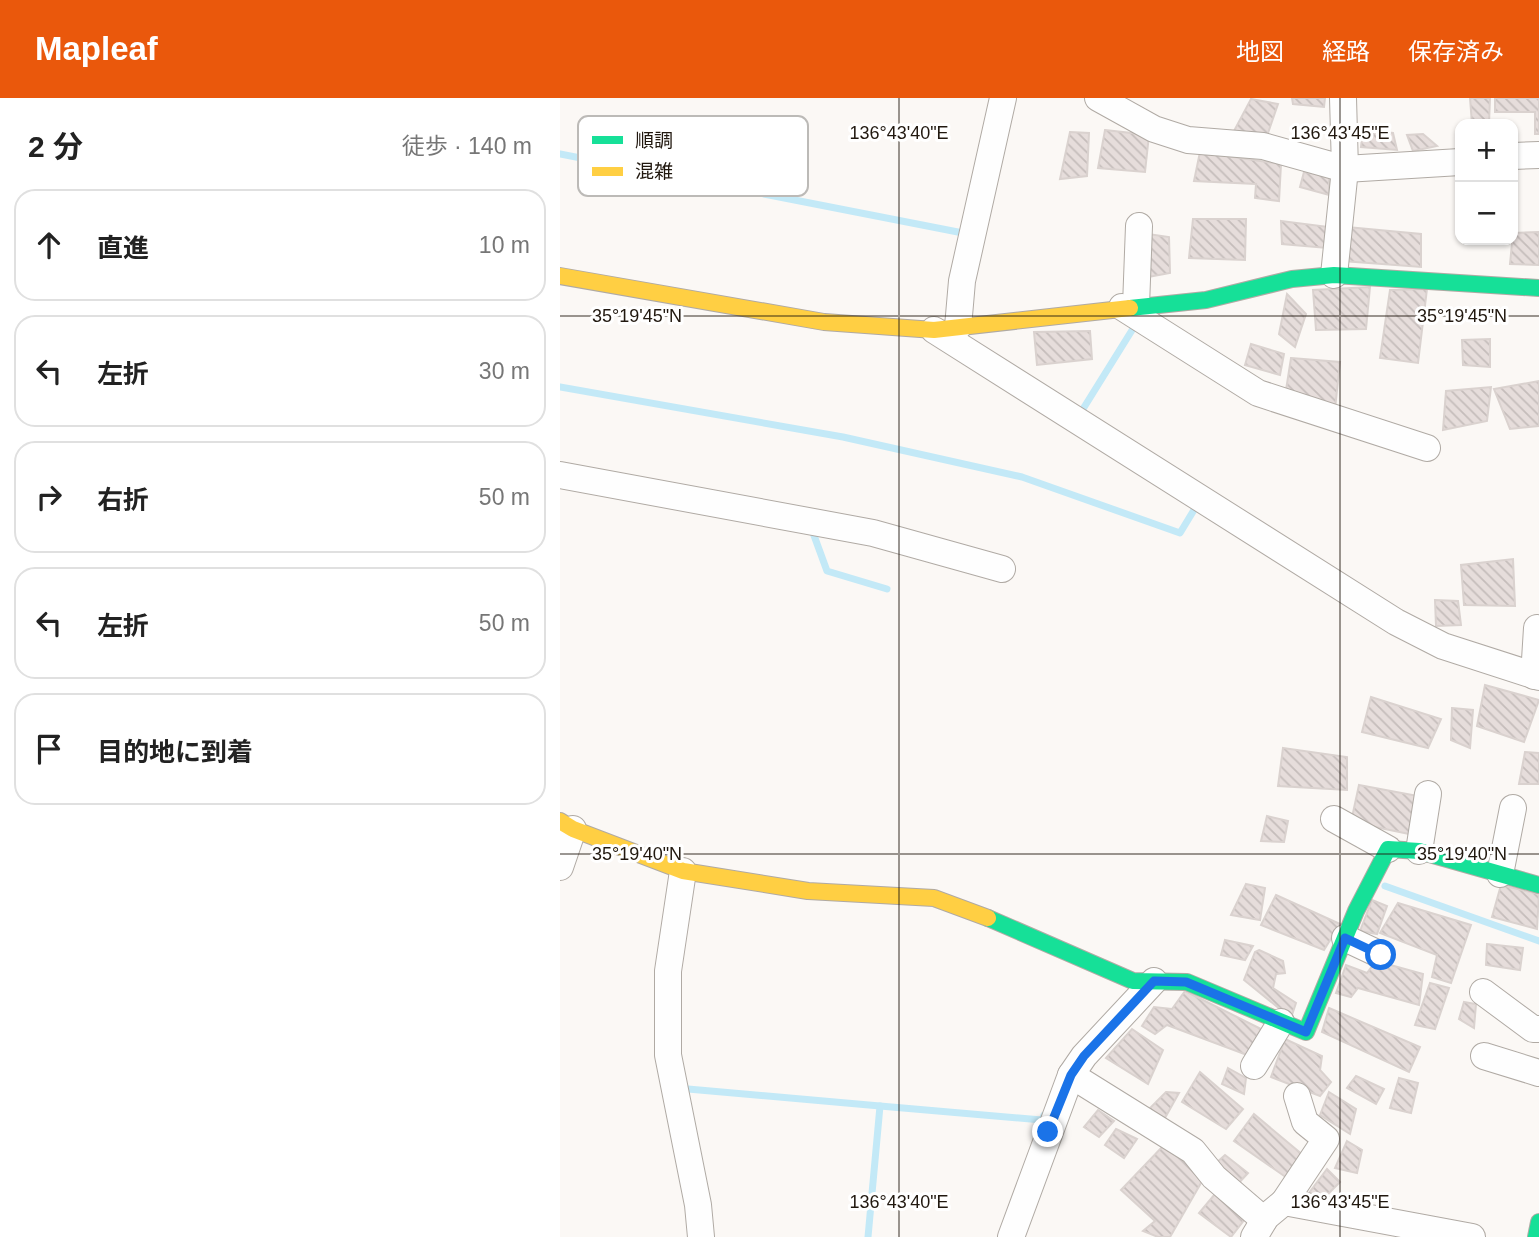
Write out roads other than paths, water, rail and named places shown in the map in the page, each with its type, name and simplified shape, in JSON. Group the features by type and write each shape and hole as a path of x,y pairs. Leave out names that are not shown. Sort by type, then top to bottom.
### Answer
{"street":[{"path":"946,329 962,281 1003,98"},
{"path":"1098,98 1154,129 1188,139 1263,146 1345,169 1455,162"},
{"path":"1335,275 1345,169 1343,98"},
{"path":"1518,156 1539,155"},
{"path":"1129,307 1139,226"},
{"path":"560,276 824,322 946,329 1206,300 1292,279 1335,275 1539,288"},
{"path":"1129,307 1258,393 1427,448"},
{"path":"946,329 1396,622 1443,646 1536,677 1537,628"},
{"path":"560,475 873,533 1002,569"},
{"path":"1419,851 1428,794"},
{"path":"1500,874 1513,808"},
{"path":"1334,819 1388,849 1419,851 1539,885"},
{"path":"560,867 566,825 683,871 729,876 808,891 933,898 1023,931 1133,981 1186,982 1306,1032 1345,938 1388,849"},
{"path":"683,871 668,971 668,1055 698,1205 701,1237"},
{"path":"1345,938 1381,955"},
{"path":"1011,1237 1071,1075 1084,1056 1154,981"},
{"path":"1483,992 1533,1028 1539,1029"},
{"path":"1254,1066 1282,1022"},
{"path":"1484,1056 1539,1073"},
{"path":"1071,1075 1193,1151 1259,1229 1284,1202 1326,1139 1305,1122 1297,1096"},
{"path":"1284,1202 1472,1237"},
{"path":"1536,1237 1539,1222"}],"waterway":[{"path":"560,154 578,158"},
{"path":"774,196 963,233 964,229"},
{"path":"1078,417 1134,327"},
{"path":"560,387 843,437 1022,477 1180,533 1197,505"},
{"path":"812,530 827,571 887,589"},
{"path":"1385,886 1539,941"},
{"path":"688,1089 880,1106 868,1237"},
{"path":"880,1106 1042,1120 1044,1115"}]}
